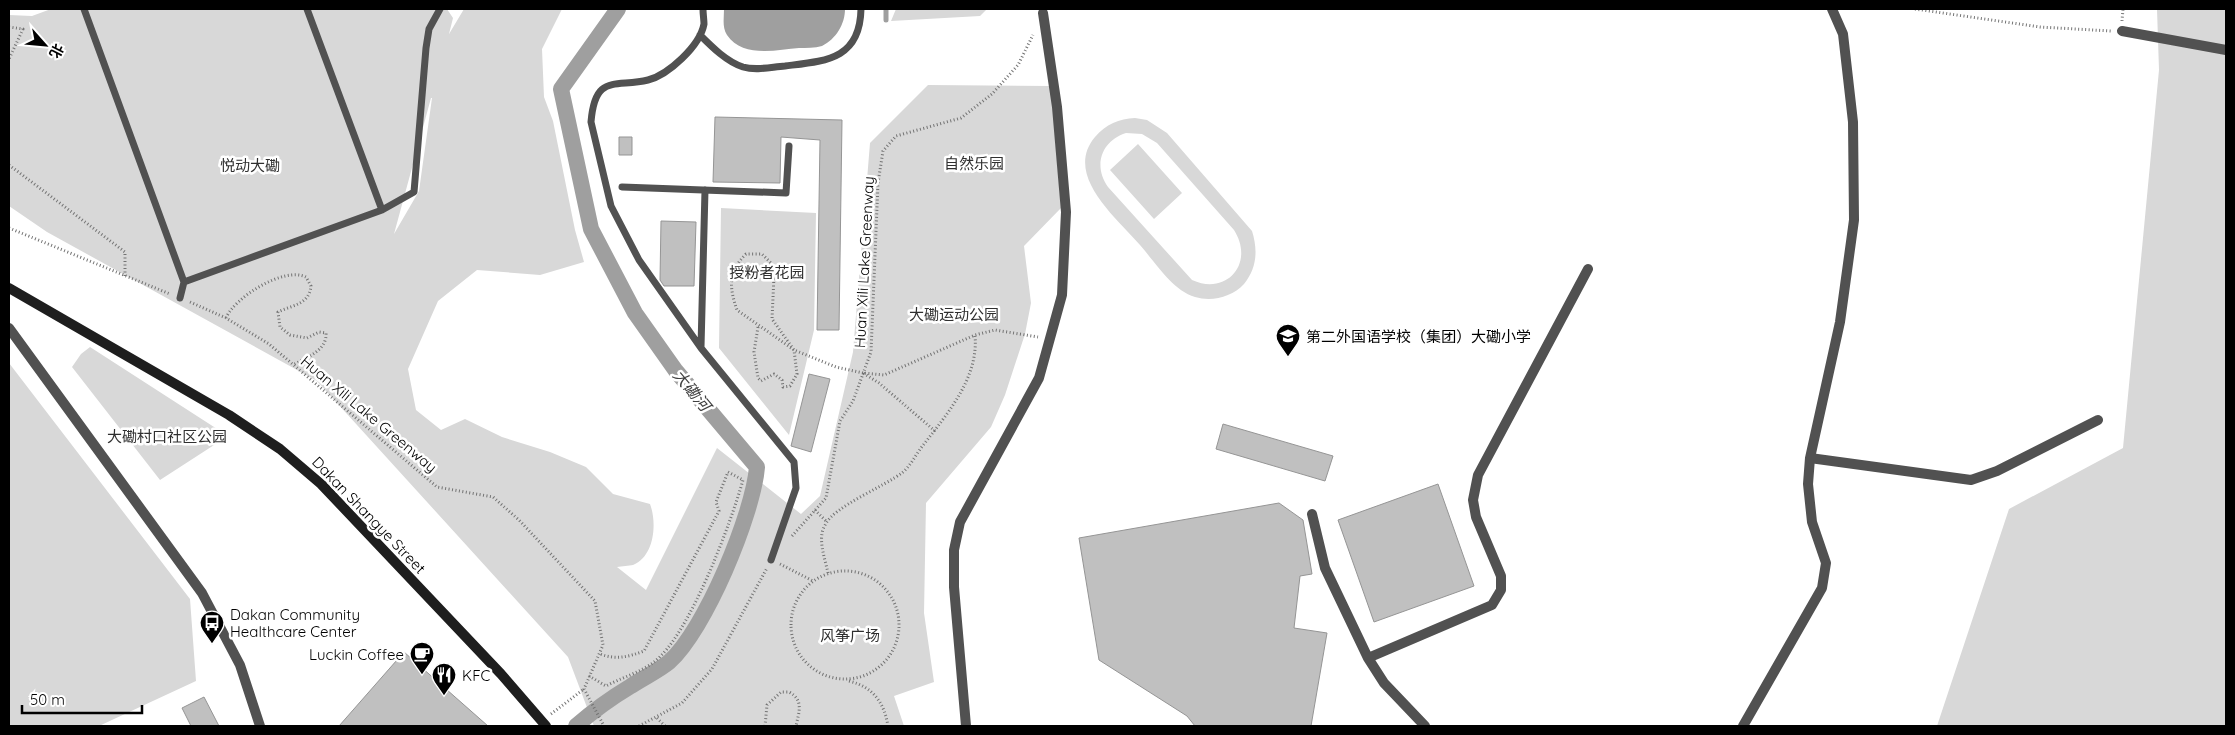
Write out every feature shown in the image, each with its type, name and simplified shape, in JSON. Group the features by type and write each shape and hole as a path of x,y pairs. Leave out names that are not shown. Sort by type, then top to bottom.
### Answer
{"street":[{"path":"1743,726 1822,588 1826,562 1812,522 1808,484 1810,458 1840,322 1854,220 1853,122 1843,34 1832,9"},
{"path":"966,726 954,587 954,550 960,522 1039,378 1062,296 1066,212 1057,107 1043,13"},
{"path":"2122,32 2226,50"},
{"path":"1368,658 1492,605 1501,590 1501,576 1476,518 1473,500 1478,475 1588,269"},
{"name":"Dakan Shangye Street","path":"9,288 229,415 280,449 321,484 501,674 544,724"},
{"path":"9,328 202,593 240,665 260,726"},
{"path":"1810,458 1971,480 1997,471 2098,420"},
{"path":"1312,514 1326,568 1368,658 1384,683 1424,726"}],"lane":[{"path":"84,9 184,282 180,298"},
{"path":"307,9 382,210"},
{"path":"184,282 382,210 414,192 426,48 429,29 440,9"},
{"path":"703,9 704,25 700,35 679,62 662,75 647,80 610,84 602,90 592,108 591,122 611,206 623,232 652,282 701,348 794,462 796,488 772,560"},
{"path":"700,35 732,62 754,70 828,60 841,53 852,41 861,23 861,9"},
{"path":"622,187 786,193 789,146"},
{"path":"701,348 705,190"}],"path":[{"path":"1915,9 2040,27 2122,32"},
{"name":"Huan Xili Lake Greenway","path":"790,538 826,498 840,421 853,401 870,352 878,183 883,151 896,136 961,118 992,94 1018,65 1043,13"},
{"path":"9,27 23,29 9,59"},
{"path":"9,165 125,252 125,276"},
{"name":"Huan Xili Lake Greenway","path":"9,228 226,318 269,344 437,487 493,497 518,520 595,601 603,646 584,689"},
{"path":"758,327 754,352 756,371 761,381 774,374 782,380 784,387 790,386 797,374 794,350 772,319 774,276 771,263 762,254 746,254 735,266 731,282 737,310 758,327 794,350 836,366 884,375 975,334 995,330 1050,339"},
{"path":"226,318 229,312 243,298 268,282 286,276 306,277 311,286 308,297 301,303 278,312 280,327 286,333 302,338 319,332 326,333 326,336 318,350 293,364"},
{"path":"828,573 821,537 826,522 840,510 902,472 935,431 959,394 973,364 976,346 975,334"},
{"path":"863,372 935,431"},
{"path":"590,676 606,686 655,662 674,639 699,594 731,522 743,480 728,472 716,502 719,511 644,651 627,658 612,658 600,654"},
{"path":"815,510 826,522"},
{"path":"639,726 682,703 712,669 772,560 813,581"},
{"path":"843,680 855,679 872,672 886,661 896,645 900,628 898,610 890,594 878,581 863,573 846,570 828,573 813,581 800,594 793,610 791,628 795,646 805,662 819,673 843,680 862,684 875,694 883,705 888,726"},
{"path":"544,724 584,689 604,726"},
{"path":"765,726 767,705 781,692 789,692 799,700 800,704 796,726"},
{"path":"657,718 665,726"}],"green space":[{"name":"悦动大磡","path":"51,9 447,9 453,18 449,34 464,9 562,9 542,49 544,97 553,121 575,230 584,262 540,275 477,270 438,301 408,369 416,410 441,430 465,419 502,437 550,452 586,467 613,494 650,504 653,529 650,546 646,554 633,565 617,567 646,590 717,448 801,514 820,496 853,352 870,143 928,85 1051,86 1061,208 1024,246 1031,303 1025,334 1005,395 991,427 926,503 924,613 934,682 894,696 904,726 594,726 568,657 317,381 47,232 9,206 9,15 32,16","holes":["432,98 419,191 394,234"]},
{"path":"896,9 987,9 980,16 891,21"},
{"path":"2157,9 2226,9 2226,726 1937,726 2009,509 2123,448 2159,70"},
{"path":"1129,119 1147,120 1167,133 1252,231 1256,252 1252,272 1244,284 1234,292 1215,299 1208,299 1195,297 1179,288 1164,275 1097,195 1089,181 1085,166 1087,151 1095,137 1104,129 1118,121","holes":["1126,133 1142,134 1157,143 1234,230 1240,242 1241,254 1239,265 1226,280 1216,284 1205,284 1192,280 1108,187 1103,179 1101,163 1105,148 1117,137"]},
{"path":"1138,144 1182,193 1154,219 1110,170"},
{"name":"授粉者花园","path":"721,208 816,213 814,330 789,435 719,348"},
{"name":"大磡村口社区公园","path":"90,347 228,436 160,480 72,367 81,354"},
{"path":"9,363 190,599 196,681 99,726 9,726"}],"shaded area":[{"path":"724,9 845,9 845,15 839,30 832,39 822,46 760,51 741,47 727,35 724,26"}],"building":[{"path":"715,117 842,120 839,330 817,330 820,140 781,137 780,183 713,182"},
{"path":"619,137 632,137 632,155 619,155"},
{"path":"661,221 696,222 694,286 664,286 660,280"},
{"path":"809,374 830,379 811,452 791,446"},
{"path":"1223,424 1333,456 1325,481 1216,449"},
{"path":"1438,484 1474,586 1374,622 1338,520"},
{"path":"1279,503 1303,520 1312,574 1300,576 1294,628 1327,633 1311,726 1195,726 1187,716 1099,660 1079,538"},
{"path":"404,652 488,726 339,726"},
{"path":"204,697 219,726 191,726 182,708"}],"waterway":[{"name":"大磡河","path":"576,726 609,700 665,665 683,646 712,599 737,541 754,488 757,467 676,371 635,313 591,229 561,89 618,9"},
{"path":"886,9 886,20"}],"place":[{"name":"第二外国语学校（集团）大磡小学","path":"1288,357"},
{"name":"Dakan Community Healthcare Center","path":"212,644"},
{"name":"Luckin Coffee","path":"422,675"},
{"name":"KFC","path":"444,696"}],"park label":[{"name":"自然乐园","path":"974,163"},
{"name":"大磡运动公园","path":"954,314"},
{"name":"风筝广场","path":"850,635"}]}
